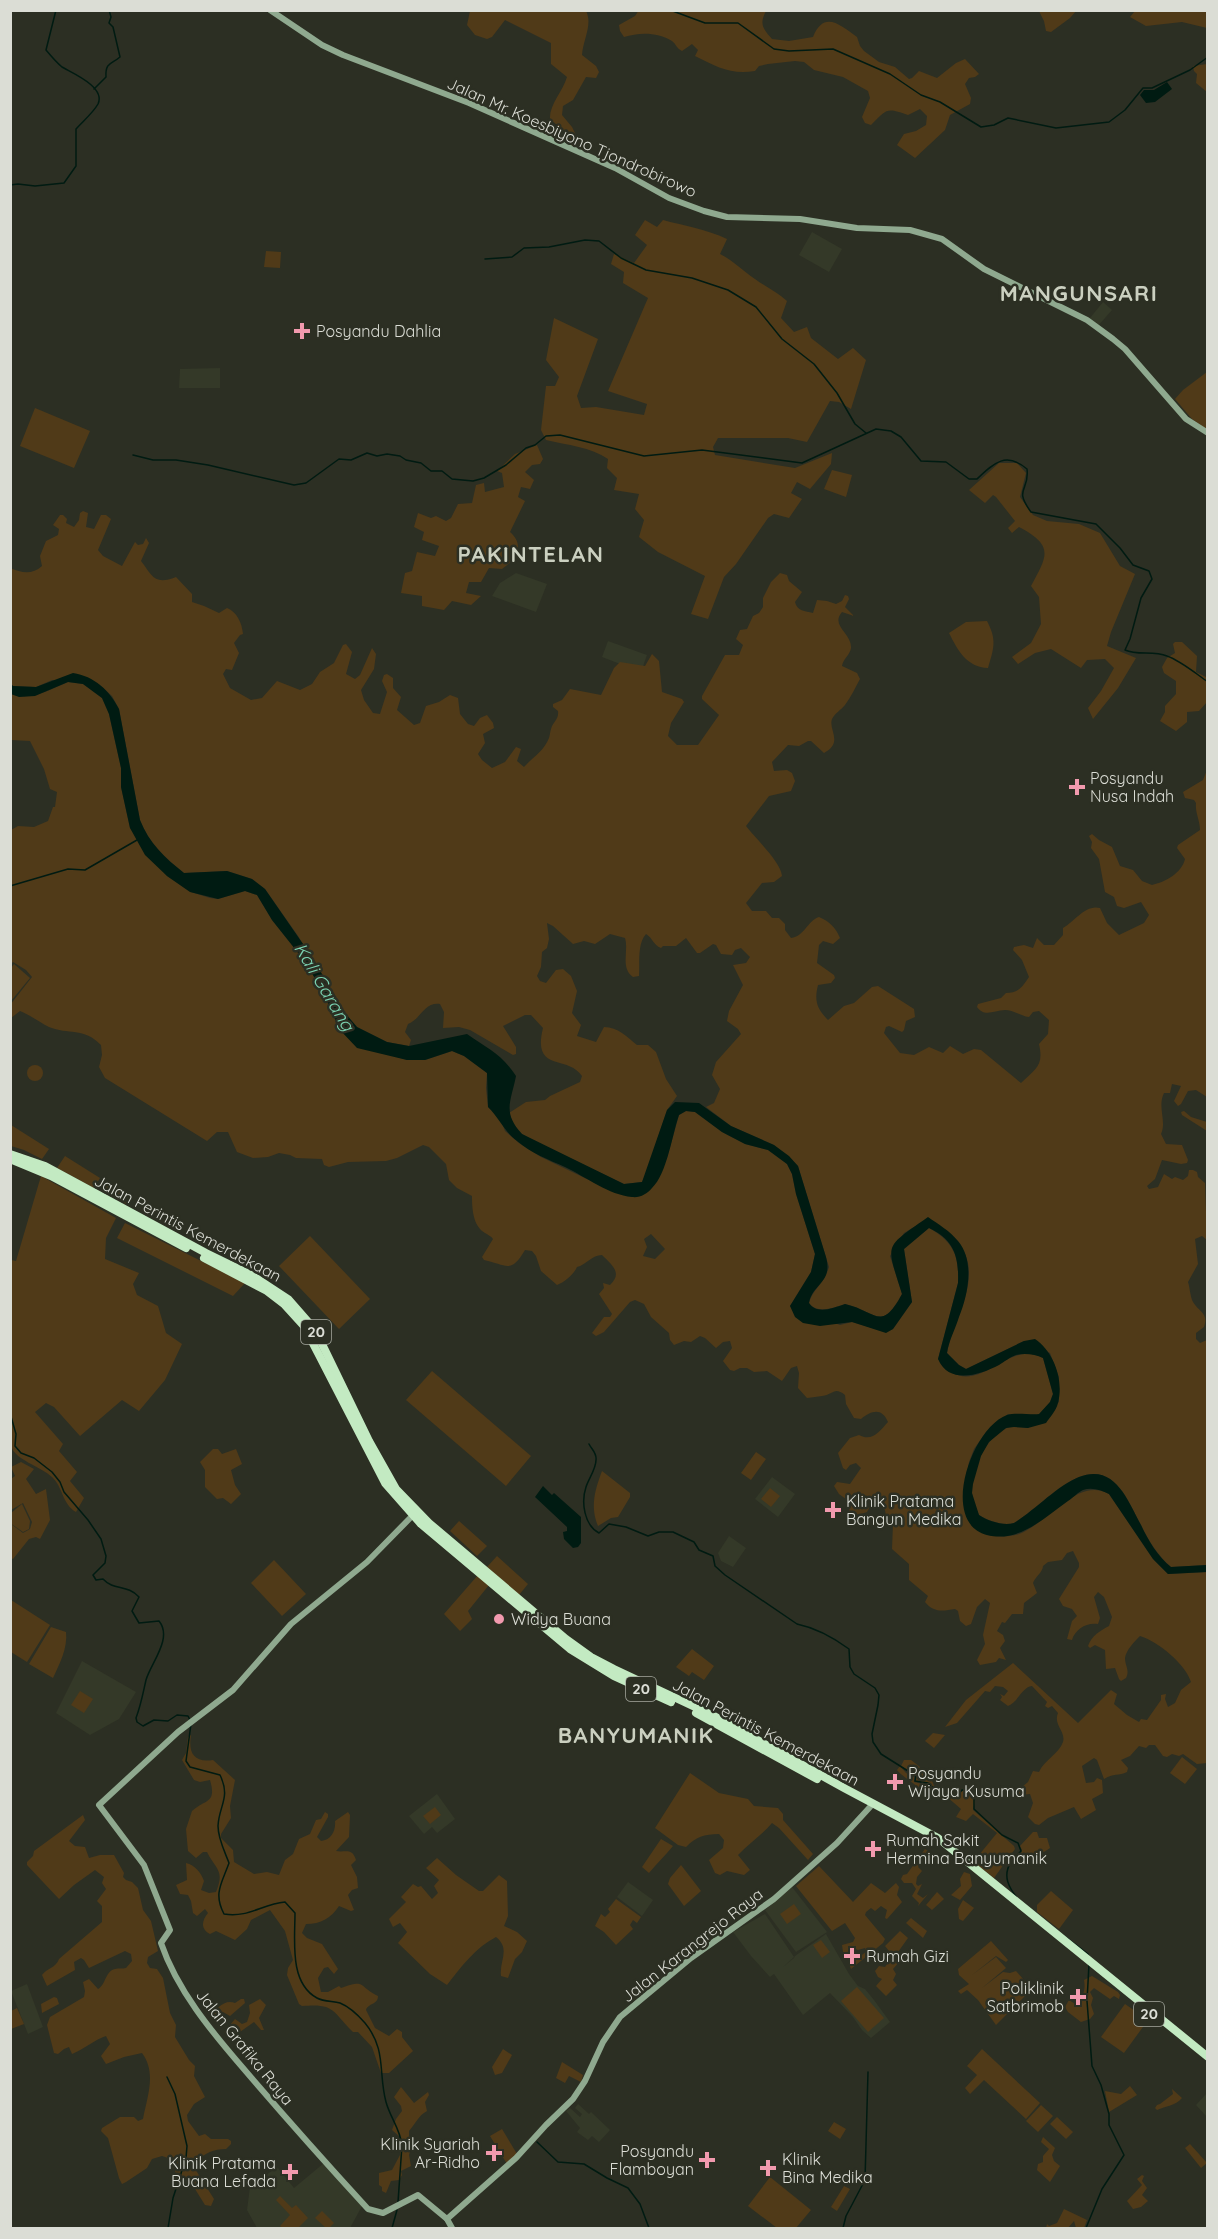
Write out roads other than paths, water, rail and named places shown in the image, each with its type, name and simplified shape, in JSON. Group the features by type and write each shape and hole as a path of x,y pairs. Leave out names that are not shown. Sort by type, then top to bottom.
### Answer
{"highway":[{"name":"Jalan Perintis Kemerdekaan","path":"10,1154 54,1171 267,1291 284,1304 304,1326 385,1483 414,1514 504,1595 579,1656 614,1676 758,1744 872,1806"},
{"name":"Jalan Perintis Kemerdekaan","path":"10,1159 51,1176 121,1215 198,1252"},
{"name":"20","path":"872,1806 938,1838 1192,2046 1208,2062"},
{"name":"20","path":"1192,2046 1208,2056"}],"main road":[{"name":"Jalan Mr. Koesbiyono Tjondrobirowo","path":"270,10 322,45 343,55 469,103 615,168 669,198 704,211 727,217 807,219 857,228 910,230 942,239 984,269 1087,320 1125,349 1186,419 1208,433"},
{"name":"Jalan Grafika Raya","path":"414,1514 374,1556 291,1624 233,1690 187,1725 99,1805 147,1871 170,1930 161,1941 163,1950 181,1987 232,2056 295,2130 368,2209 381,2213 418,2195 447,2219"},
{"name":"Jalan Karangrejo Raya","path":"447,2219 516,2158 573,2099 585,2081 603,2042 620,2017 691,1958 774,1899 837,1843 872,1806"},
{"path":"447,2219 452,2229"}],"water":[{"path":"1167,82 1172,89 1155,102 1146,103 1140,95 1144,90 1154,90"},
{"name":"Kali Garang","path":"73,673 88,677 100,685 119,709 140,820 148,836 164,856 184,873 227,871 252,879 265,889 312,957 345,1013 357,1027 387,1042 409,1046 467,1034 494,1052 516,1076 510,1100 510,1113 522,1134 624,1184 642,1182 667,1110 675,1102 699,1103 731,1126 774,1145 798,1166 826,1257 825,1278 814,1291 809,1303 816,1309 821,1310 845,1304 877,1316 889,1313 902,1294 891,1255 896,1242 928,1217 948,1231 958,1241 967,1258 968,1278 965,1299 947,1353 966,1369 1024,1341 1035,1339 1052,1359 1060,1385 1057,1406 1046,1423 1028,1428 1006,1428 989,1442 981,1456 973,1484 972,1493 979,1515 996,1522 1014,1523 1071,1481 1091,1474 1102,1475 1119,1487 1150,1542 1166,1563 1171,1567 1207,1565 1207,1572 1168,1574 1153,1559 1109,1494 1096,1489 1081,1491 1040,1521 1020,1532 999,1537 987,1535 973,1527 965,1513 963,1495 972,1456 982,1438 994,1423 1007,1415 1039,1414 1050,1402 1053,1394 1043,1358 1037,1356 1016,1355 991,1369 966,1376 957,1375 943,1367 938,1359 958,1283 958,1273 953,1250 944,1238 929,1228 904,1249 912,1302 893,1329 886,1333 852,1322 820,1326 803,1323 795,1317 790,1306 811,1272 815,1254 792,1174 787,1164 768,1150 745,1144 722,1132 695,1112 686,1111 679,1115 662,1174 657,1182 643,1195 623,1196 534,1153 512,1137 488,1107 487,1073 464,1056 452,1051 425,1060 407,1060 357,1048 340,1030 321,988 303,959 272,920 257,895 245,891 218,899 190,892 167,876 145,855 130,828 121,787 121,768 109,714 102,698 83,684 68,682 35,696 19,697 11,694 11,684 36,687"},
{"path":"543,1486 581,1517 581,1543 578,1547 573,1548 564,1539 563,1532 567,1531 567,1527 535,1497"}],"waterway":[{"path":"10,185 35,186 64,183 76,166 76,129 98,104 99,98 93,86 62,67 46,50 56,10"},
{"path":"94,89 106,77 108,66 120,57 113,27 109,23 111,17 109,10"},
{"path":"670,10 705,23 738,23 774,49 789,51 833,49 890,74 921,95 940,102 981,127 994,125 1008,118 1056,128 1109,122 1125,110 1143,88 1152,88 1190,70 1208,57"},
{"path":"485,259 512,257 524,248 549,247 585,240 599,241 621,258 646,270 692,278 728,290 756,307 782,339 814,364 837,393 855,424 866,433"},
{"path":"133,455 153,460 176,460 208,465 294,485 306,483 339,459 351,460 367,453 377,456 387,454 421,463 431,471 442,471 452,479 473,481 484,478 506,465 526,448 535,445 546,436 560,435 644,456 702,450 802,463 876,429 891,431 901,437 921,461 946,462 969,479 977,479 995,464 1006,460 1013,461 1027,469 1023,498 1031,512 1096,524 1133,565 1149,571 1152,579 1141,598 1125,650 1167,656 1183,664 1208,682"},
{"path":"10,886 68,869 85,870 137,840"},
{"path":"10,1413 16,1434 15,1446 21,1453 34,1458 52,1472 64,1492 101,1539 106,1556 105,1563 93,1575 96,1580 103,1579 107,1583 134,1593 139,1597 132,1611 139,1623 159,1621 163,1628 164,1635 160,1651 146,1680 136,1718 137,1722 143,1726 154,1720 168,1721 177,1715 188,1716 190,1720"},
{"path":"589,1444 596,1458 584,1499 585,1513 590,1525 599,1533 609,1524 626,1527 648,1536 659,1532 673,1532 694,1542 699,1550 713,1556 715,1566 725,1575 797,1624 825,1634 849,1649 850,1667 854,1674 875,1688 879,1695 872,1734 873,1742 881,1754 916,1776 915,1781 928,1783 943,1795 956,1797 962,1790 974,1793 974,1809 1002,1835 1018,1843 1021,1851 1011,1862 1007,1872 1009,1886 1018,1899"},
{"path":"191,1724 186,1761 190,1767 220,1775 223,1783 224,1796 218,1831 229,1863 219,1894 224,1914 241,1914 285,1902 295,1913 295,1960 302,1982 317,1998 340,2003 350,2009 372,2033 379,2052 386,2102 402,2145 398,2202"},
{"path":"1063,1935 1088,1954 1088,1957"},
{"path":"1086,2228 1102,2189 1124,2155 1109,2125 1109,2114 1101,2085 1092,2066 1087,2001 1089,1964"},
{"path":"843,2228 846,2216 865,2180 868,2072"},
{"path":"167,2077 175,2094 187,2146 186,2158 173,2198 168,2228"},
{"path":"537,2142 558,2162 584,2164 628,2188 640,2204 649,2228"},
{"path":"392,2228 397,2210"}],"place":[{"name":"Posyandu Dahlia","path":"302,331"},
{"name":"Posyandu Nusa Indah","path":"1077,787"},
{"name":"Klinik Pratama Bangun Medika","path":"833,1510"},
{"name":"Widya Buana","path":"499,1619"},
{"name":"Posyandu Wijaya Kusuma","path":"895,1782"},
{"name":"Rumah Sakit Hermina Banyumanik","path":"873,1849"},
{"name":"Rumah Gizi","path":"852,1956"},
{"name":"Poliklinik Satbrimob","path":"1078,1997"},
{"name":"Klinik Syariah Ar-Ridho","path":"494,2153"},
{"name":"Posyandu Flamboyan","path":"707,2160"},
{"name":"Klinik Bina Medika","path":"768,2168"},
{"name":"Klinik Pratama Buana Lefada","path":"290,2172"}],"district":[{"name":"MANGUNSARI","path":"1079,293"},
{"name":"PAKINTELAN","path":"531,554"},
{"name":"BANYUMANIK","path":"636,1735"}]}
